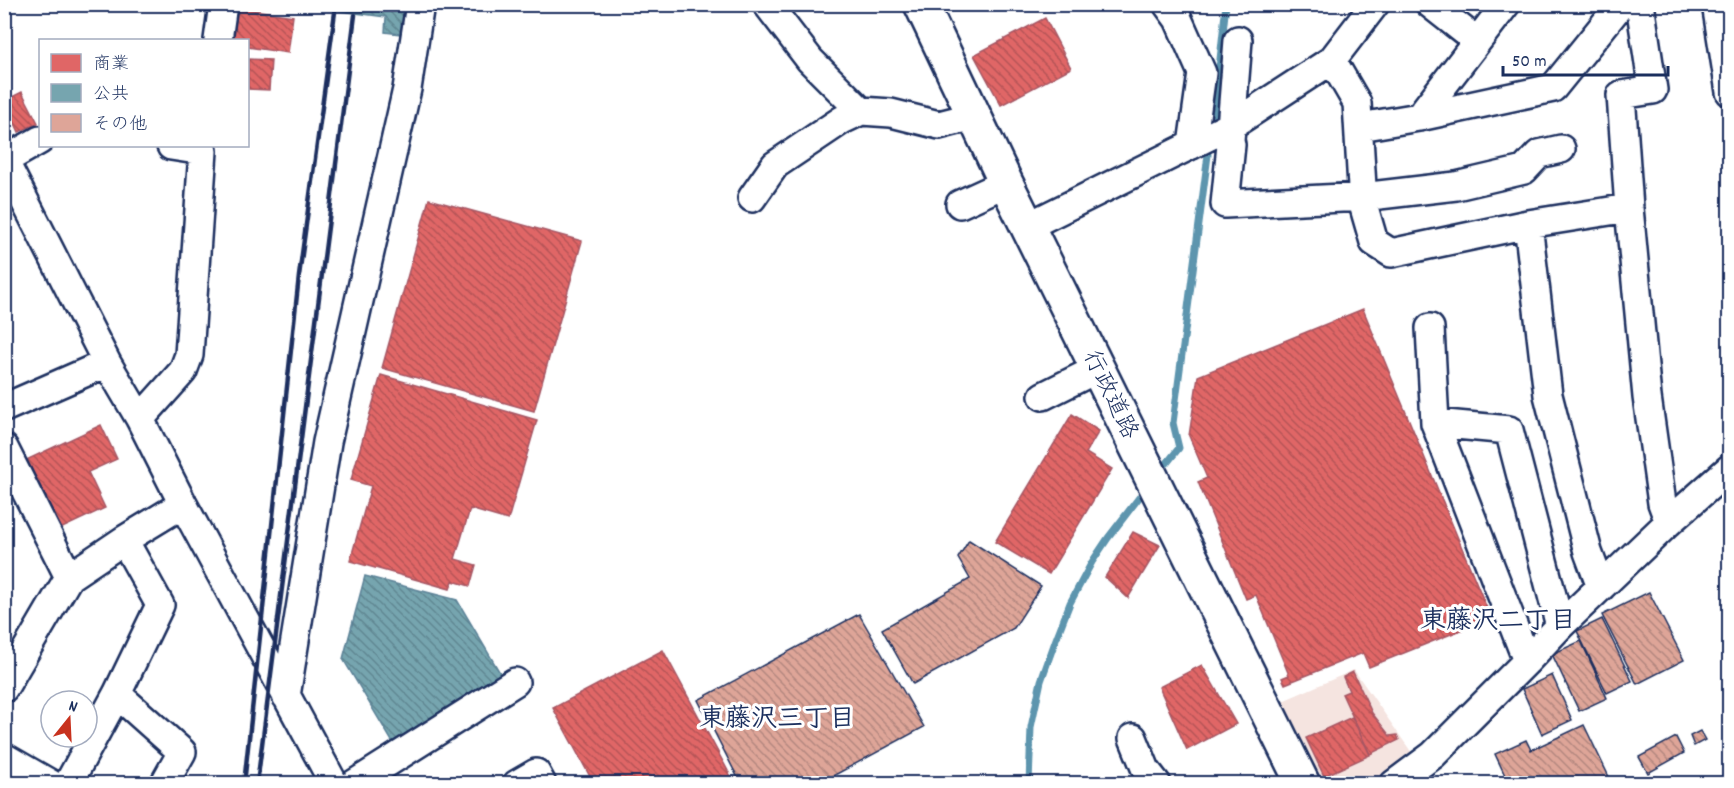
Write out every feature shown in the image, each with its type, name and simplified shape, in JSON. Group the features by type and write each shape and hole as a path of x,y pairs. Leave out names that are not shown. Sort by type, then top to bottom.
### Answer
{"highway":[{"name":"行政道路","path":"921,4 1006,183 1303,783"}],"street":[{"path":"218,39 223,4"},
{"path":"286,696 327,442 375,236 406,89 420,4"},
{"path":"767,4 810,60 861,111"},
{"path":"1167,4 1178,19 1202,72 1192,145"},
{"path":"1430,4 1477,41"},
{"path":"1419,117 1506,4"},
{"path":"1360,127 1419,117 1553,88 1621,4"},
{"path":"1640,4 1653,90 1621,95 1647,397 1662,503 1669,522"},
{"path":"1716,4 1730,92"},
{"path":"1028,226 1232,125 1332,60 1368,8"},
{"path":"1238,40 1225,204 1362,197 1456,186 1524,170 1539,154 1561,149"},
{"path":"1332,60 1358,103 1362,197 1374,242 1391,253 1527,224 1629,208"},
{"path":"752,198 775,165 842,120 861,111 891,113 939,125 974,116"},
{"path":"39,141 4,160 15,203 140,419 183,504 334,783"},
{"path":"140,419 183,370 189,355 203,148 187,147"},
{"path":"960,204 1006,183"},
{"path":"1527,224 1548,395 1588,552 1600,587"},
{"path":"1430,328 1435,423 1527,661"},
{"path":"4,408 107,363"},
{"path":"1043,396 1099,368"},
{"path":"1435,423 1509,430 1560,626"},
{"path":"4,448 69,577"},
{"path":"1394,783 1433,755 1600,587 1730,468"},
{"path":"4,688 69,577 183,504"},
{"path":"68,783 117,694 160,605 124,540"},
{"path":"354,783 515,682"},
{"path":"117,694 182,752 164,783"},
{"path":"1133,738 1145,779"},
{"path":"4,757 51,783"},
{"path":"517,783 536,773 542,783"}],"shaded area":[{"path":"1354,670 1412,753 1370,783 1318,783 1278,703"}],"building: 商業":[{"path":"233,7 293,16 288,53 249,47 249,39 229,39"},
{"path":"1045,18 1071,68 1001,105 974,55"},
{"path":"249,59 271,60 269,90 249,89"},
{"path":"22,92 38,123 19,132 13,119 9,121 4,111 4,101"},
{"path":"429,199 582,241 534,411 382,368"},
{"path":"1363,309 1491,618 1369,667 1363,653 1285,684 1282,678 1289,675 1256,595 1246,599 1198,482 1207,478 1189,436 1198,376"},
{"path":"381,375 537,420 508,520 470,509 455,559 476,565 470,586 453,581 450,589 350,561 371,486 351,480"},
{"path":"1072,414 1099,431 1086,453 1112,469 1049,574 995,542"},
{"path":"101,425 117,459 88,472 105,508 56,531 24,461"},
{"path":"1133,532 1160,545 1128,598 1105,577"},
{"path":"663,650 735,784 594,784 553,708"},
{"path":"1202,665 1236,724 1187,750 1159,687"},
{"path":"1353,672 1372,713 1390,736 1397,735 1399,740 1370,754 1342,694 1349,691 1343,677"},
{"path":"1352,717 1370,755 1324,776 1306,738"}],"building: 公共":[{"path":"286,4 412,4 408,35 385,32 386,17"},
{"path":"365,576 457,600 506,683 396,748 343,659"}],"building: その他":[{"path":"969,540 1041,586 1014,628 913,684 882,629 970,579 958,558"},
{"path":"1649,592 1684,660 1637,684 1602,615"},
{"path":"859,614 924,727 818,784 741,784 698,700"},
{"path":"1602,619 1632,681 1607,693 1577,631"},
{"path":"1581,641 1607,698 1579,711 1552,654"},
{"path":"1552,675 1572,720 1542,734 1522,689"},
{"path":"1584,725 1611,781 1607,784 1509,784 1495,754 1526,740 1531,750"},
{"path":"1700,731 1705,740 1694,746 1690,736"},
{"path":"1676,737 1684,753 1648,773 1639,757"}],"waterway":[{"path":"1214,115 1226,4"},
{"path":"1167,463 1179,448 1173,423 1208,155"},
{"path":"1029,784 1031,727 1041,681 1056,639 1070,603 1092,562 1141,495"}],"railway":[{"path":"244,784 299,276 335,12"},
{"path":"257,784 355,15"}],"district":[{"name":"東藤沢二丁目","path":"1498,619"},
{"name":"東藤沢三丁目","path":"777,717"}]}
